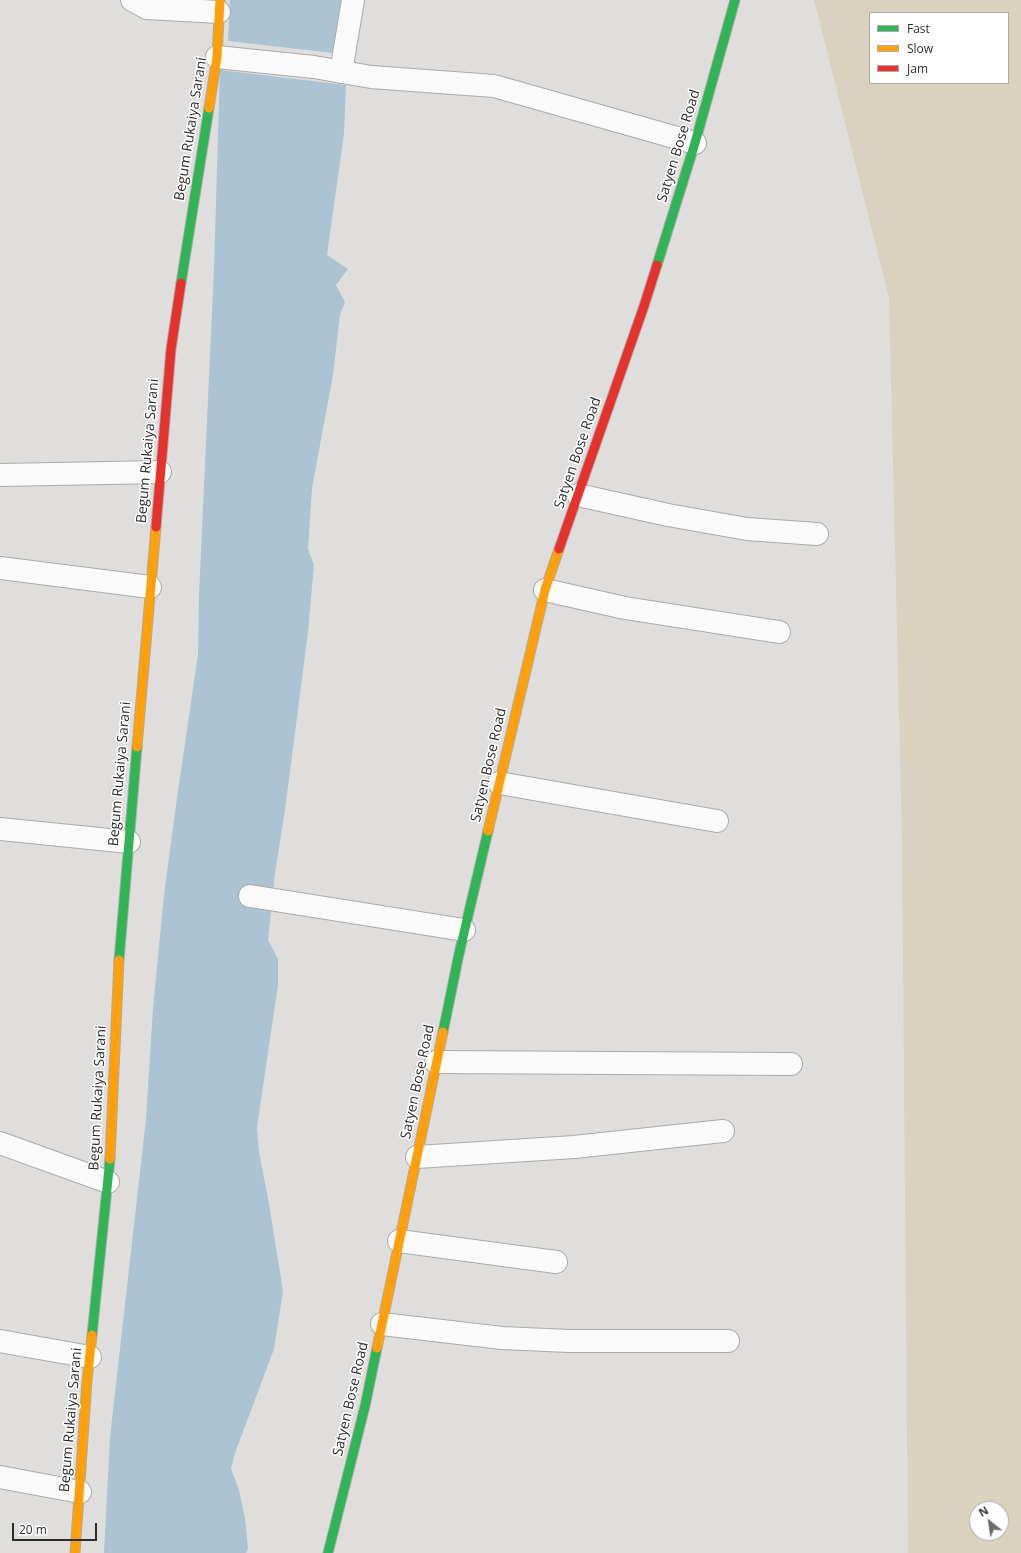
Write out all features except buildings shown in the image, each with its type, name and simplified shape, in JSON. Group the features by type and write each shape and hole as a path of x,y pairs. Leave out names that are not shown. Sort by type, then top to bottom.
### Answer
{"main road":[{"name":"Satyen Bose Road","path":"328,1553 365,1406 464,930 545,590 644,306 695,143 735,0"},
{"name":"Begum Rukaiya Sarani","path":"75,1553 90,1357 111,1152 117,981 171,349 217,57 219,6"}],"street":[{"path":"132,0 147,8 219,6"},
{"path":"341,72 353,0"},
{"path":"217,57 314,68 371,77 494,86 695,143"},
{"path":"0,476 160,472"},
{"path":"578,494 668,515 747,529 817,534"},
{"path":"0,568 150,587"},
{"path":"545,590 625,608 779,632"},
{"path":"499,783 717,821"},
{"path":"0,829 129,842"},
{"path":"250,896 464,930"},
{"path":"436,1062 790,1064"},
{"path":"417,1157 574,1147 723,1131"},
{"path":"0,1143 108,1182"},
{"path":"399,1241 556,1262"},
{"path":"382,1324 502,1338 728,1341"},
{"path":"0,1341 90,1357"},
{"path":"0,1477 80,1492"}],"shaded area":[{"path":"814,0 1021,0 1021,1553 908,1553 902,840 889,298"}],"water":[{"path":"230,0 357,0 350,55 228,41"},
{"path":"220,70 346,85 344,133 327,255 348,269 336,285 345,302 340,315 333,375 312,488 308,549 314,565 308,632 285,810 275,873 268,940 278,959 278,985 257,1127 259,1152 283,1291 274,1349 235,1453 231,1469 239,1490 245,1518 248,1549 246,1553 104,1553 110,1437 146,1119 153,1008 164,895 198,654 199,595 214,268"}],"traffic: fast":[{"path":"657,265 695,143 735,0"},
{"path":"181,283 209,108"},
{"path":"119,960 137,747"},
{"path":"443,1032 459,954 488,831"},
{"path":"92,1335 110,1159"},
{"path":"328,1553 365,1406 377,1348"}],"traffic: slow":[{"path":"209,108 217,57 220,0"},
{"path":"137,747 156,527"},
{"path":"488,831 545,590 559,549"},
{"path":"110,1159 119,960"},
{"path":"377,1348 443,1032"},
{"path":"75,1553 87,1381 92,1335"}],"traffic: jam":[{"path":"559,549 657,265"},
{"path":"156,527 171,349 181,283"}]}
